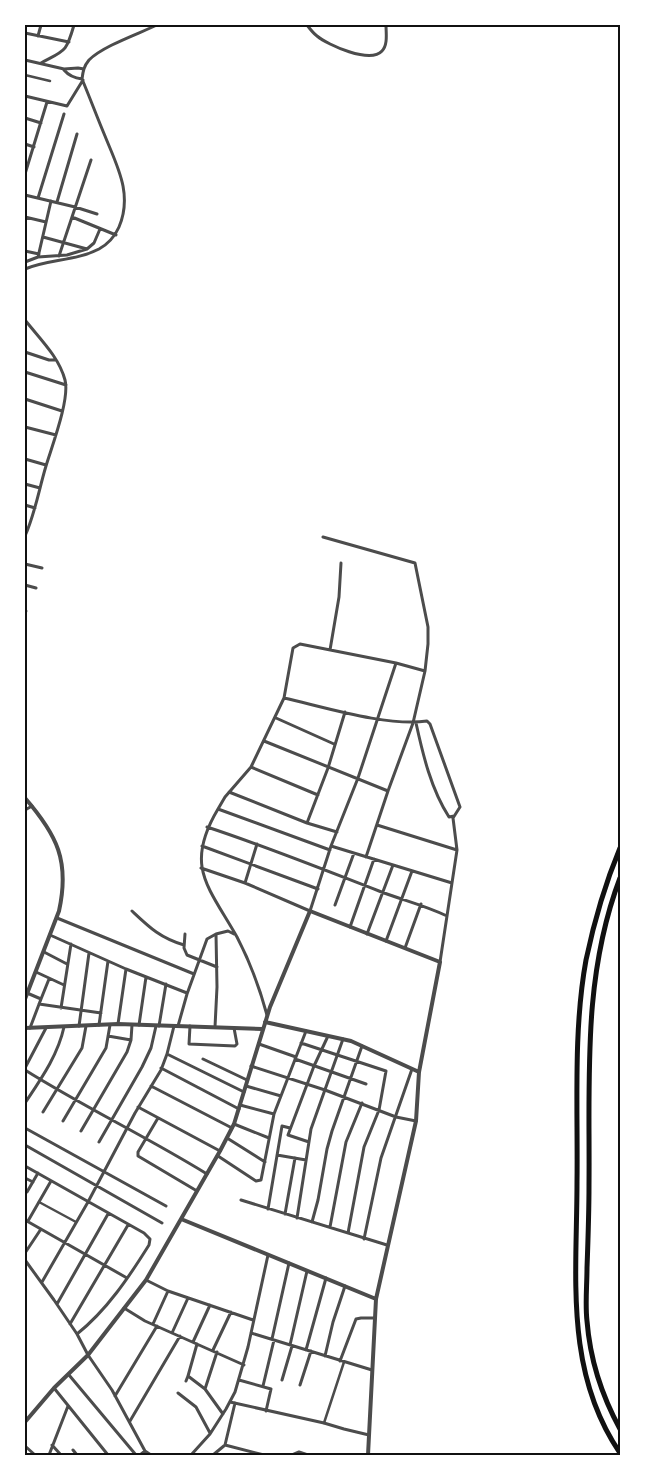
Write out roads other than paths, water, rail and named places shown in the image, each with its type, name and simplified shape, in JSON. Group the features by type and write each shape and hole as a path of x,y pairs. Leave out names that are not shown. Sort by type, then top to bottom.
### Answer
{"highway":[{"path":"620,848 598,912 586,961 580,1010 576,1296 579,1348 588,1386 606,1430 620,1453"},
{"path":"620,878 602,938 594,985 589,1033 589,1187 586,1297 587,1321 600,1387 620,1429"}],"street":[{"path":"38,36 41,25"},
{"path":"40,64 64,50 69,42 74,25"},
{"path":"25,96 67,106 82,79 83,71 88,62 100,53 157,25"},
{"path":"307,25 317,36 330,44 369,56 378,54 384,48 386,25"},
{"path":"25,33 69,42"},
{"path":"25,60 64,69 83,71"},
{"path":"64,69 68,74 82,79"},
{"path":"25,75 50,81"},
{"path":"25,269 92,252 107,243 116,234 122,219 126,205 123,180 82,79"},
{"path":"25,174 27,161 34,147 47,102"},
{"path":"38,198 64,114"},
{"path":"25,118 41,123"},
{"path":"58,202 77,134"},
{"path":"25,144 34,147"},
{"path":"59,256 91,160"},
{"path":"25,195 58,202 96,214"},
{"path":"38,256 50,201"},
{"path":"25,223 26,217 46,222"},
{"path":"72,217 116,234"},
{"path":"25,251 38,256 59,256 87,249 94,243 100,229"},
{"path":"42,237 87,249"},
{"path":"25,262 38,256"},
{"path":"25,320 51,351 64,376 66,385 56,435 25,536"},
{"path":"25,352 49,360 56,360"},
{"path":"25,372 66,385"},
{"path":"25,399 62,411"},
{"path":"25,427 56,435"},
{"path":"25,459 46,465"},
{"path":"25,484 40,488"},
{"path":"25,506 35,508"},
{"path":"323,537 415,563 428,627 425,671 415,723 388,791 366,857"},
{"path":"330,650 339,597 341,563"},
{"path":"25,564 42,568"},
{"path":"25,585 36,588"},
{"path":"267,1016 255,978 238,939 208,888 201,868 202,846 207,827 229,792 251,767 264,741 284,698 294,648 300,644 396,663 425,671"},
{"path":"25,1422 54,1388 88,1355 146,1280 233,1126 262,1029 310,911 331,848 358,778 396,663"},
{"path":"284,698 378,718 415,723 427,721 433,729 451,786 460,807 453,818 457,850 440,962 419,1072 416,1121 376,1299 368,1455"},
{"path":"307,823 328,768 345,711"},
{"path":"275,718 334,744"},
{"path":"415,723 432,782 449,817 455,816"},
{"path":"264,741 388,791"},
{"path":"251,767 318,795"},
{"path":"229,792 307,823 337,832"},
{"path":"25,798 52,833 59,850 62,876 62,900 57,918 25,999"},
{"path":"25,810 32,806"},
{"path":"218,809 331,848 354,853 452,883"},
{"path":"377,825 457,850"},
{"path":"207,827 346,877 382,892 421,904 447,916"},
{"path":"245,883 257,844"},
{"path":"202,846 318,889"},
{"path":"335,905 354,853"},
{"path":"350,927 374,859"},
{"path":"367,934 393,865"},
{"path":"201,868 245,883 310,911 440,962"},
{"path":"386,941 412,871"},
{"path":"404,949 421,904"},
{"path":"132,911 150,928 168,941 184,945"},
{"path":"57,918 194,974"},
{"path":"42,1282 88,1202 126,1128 162,1068 207,939 228,931 232,932 238,939"},
{"path":"185,934 184,945 187,954 216,967"},
{"path":"215,1027 216,934"},
{"path":"50,935 126,969 187,993"},
{"path":"61,1008 71,944"},
{"path":"44,952 67,964"},
{"path":"79,1026 89,953"},
{"path":"99,1025 108,961"},
{"path":"118,1024 126,969"},
{"path":"36,972 64,985"},
{"path":"139,1024 146,977"},
{"path":"49,979 28,1028 139,1024 262,1029"},
{"path":"99,1142 151,1048 158,1026 166,984"},
{"path":"27,993 41,999"},
{"path":"39,1004 101,1013"},
{"path":"265,1022 343,1039 419,1072"},
{"path":"63,1121 106,1048 110,1025"},
{"path":"81,1131 128,1052 132,1025"},
{"path":"44,1112 82,1048 86,1026"},
{"path":"190,1026 189,1044 235,1046 237,1044 234,1028"},
{"path":"25,1103 40,1080 61,1040 64,1027"},
{"path":"46,1028 25,1069 40,1080 111,1121 146,1138 207,1174"},
{"path":"138,1107 219,1153 258,1182 261,1180 274,1114 306,1030"},
{"path":"309,1142 288,1135 328,1035"},
{"path":"108,1036 131,1040"},
{"path":"297,1218 311,1129 343,1039"},
{"path":"258,1043 314,1066 366,1084"},
{"path":"301,1043 386,1071 379,1110 364,1147 348,1233"},
{"path":"312,1222 327,1149 362,1046"},
{"path":"167,1054 244,1092"},
{"path":"203,1059 247,1080"},
{"path":"251,1066 345,1097 396,1117 416,1121"},
{"path":"162,1068 240,1107 274,1114"},
{"path":"364,1239 381,1158 412,1069"},
{"path":"151,1086 233,1126 269,1138"},
{"path":"246,1086 281,1096"},
{"path":"330,1227 346,1142 362,1103"},
{"path":"158,1118 138,1152 138,1156 197,1191"},
{"path":"268,1209 282,1126 290,1128"},
{"path":"25,1128 166,1206"},
{"path":"227,1138 264,1162"},
{"path":"25,1145 162,1223"},
{"path":"277,1155 306,1160"},
{"path":"285,1214 295,1158"},
{"path":"25,1166 147,1235 151,1240 127,1278 106,1305 77,1334"},
{"path":"27,1192 38,1173"},
{"path":"25,1178 33,1182"},
{"path":"51,1181 26,1221 127,1278"},
{"path":"241,1200 387,1245"},
{"path":"39,1202 76,1222"},
{"path":"57,1304 108,1214"},
{"path":"181,1219 376,1299"},
{"path":"70,1324 128,1225"},
{"path":"25,1253 41,1229"},
{"path":"191,1455 210,1434 223,1414 239,1380 268,1255"},
{"path":"25,1260 77,1334 88,1355 112,1390 145,1450 151,1455"},
{"path":"263,1386 289,1264"},
{"path":"282,1380 307,1271"},
{"path":"306,1350 326,1278"},
{"path":"146,1280 168,1291 253,1320"},
{"path":"325,1356 333,1322 345,1286"},
{"path":"115,1396 155,1325 168,1291"},
{"path":"172,1333 188,1298"},
{"path":"186,1381 195,1343 210,1305"},
{"path":"124,1308 155,1325 244,1365"},
{"path":"205,1389 215,1351 231,1312"},
{"path":"324,1422 356,1319 374,1318"},
{"path":"251,1333 372,1370"},
{"path":"130,1422 180,1336"},
{"path":"300,1385 311,1351"},
{"path":"69,1375 136,1455"},
{"path":"188,1376 205,1389 223,1414"},
{"path":"239,1380 272,1390 266,1411"},
{"path":"54,1388 108,1455"},
{"path":"178,1393 196,1407 210,1434"},
{"path":"230,1402 324,1422 344,1429 369,1434"},
{"path":"213,1455 224,1445 235,1403"},
{"path":"49,1455 68,1406"},
{"path":"52,1445 61,1455"},
{"path":"224,1445 264,1455"},
{"path":"25,1446 35,1455"},
{"path":"72,1450 77,1455"},
{"path":"140,1455 145,1450"},
{"path":"292,1455 299,1452 308,1455"}]}
